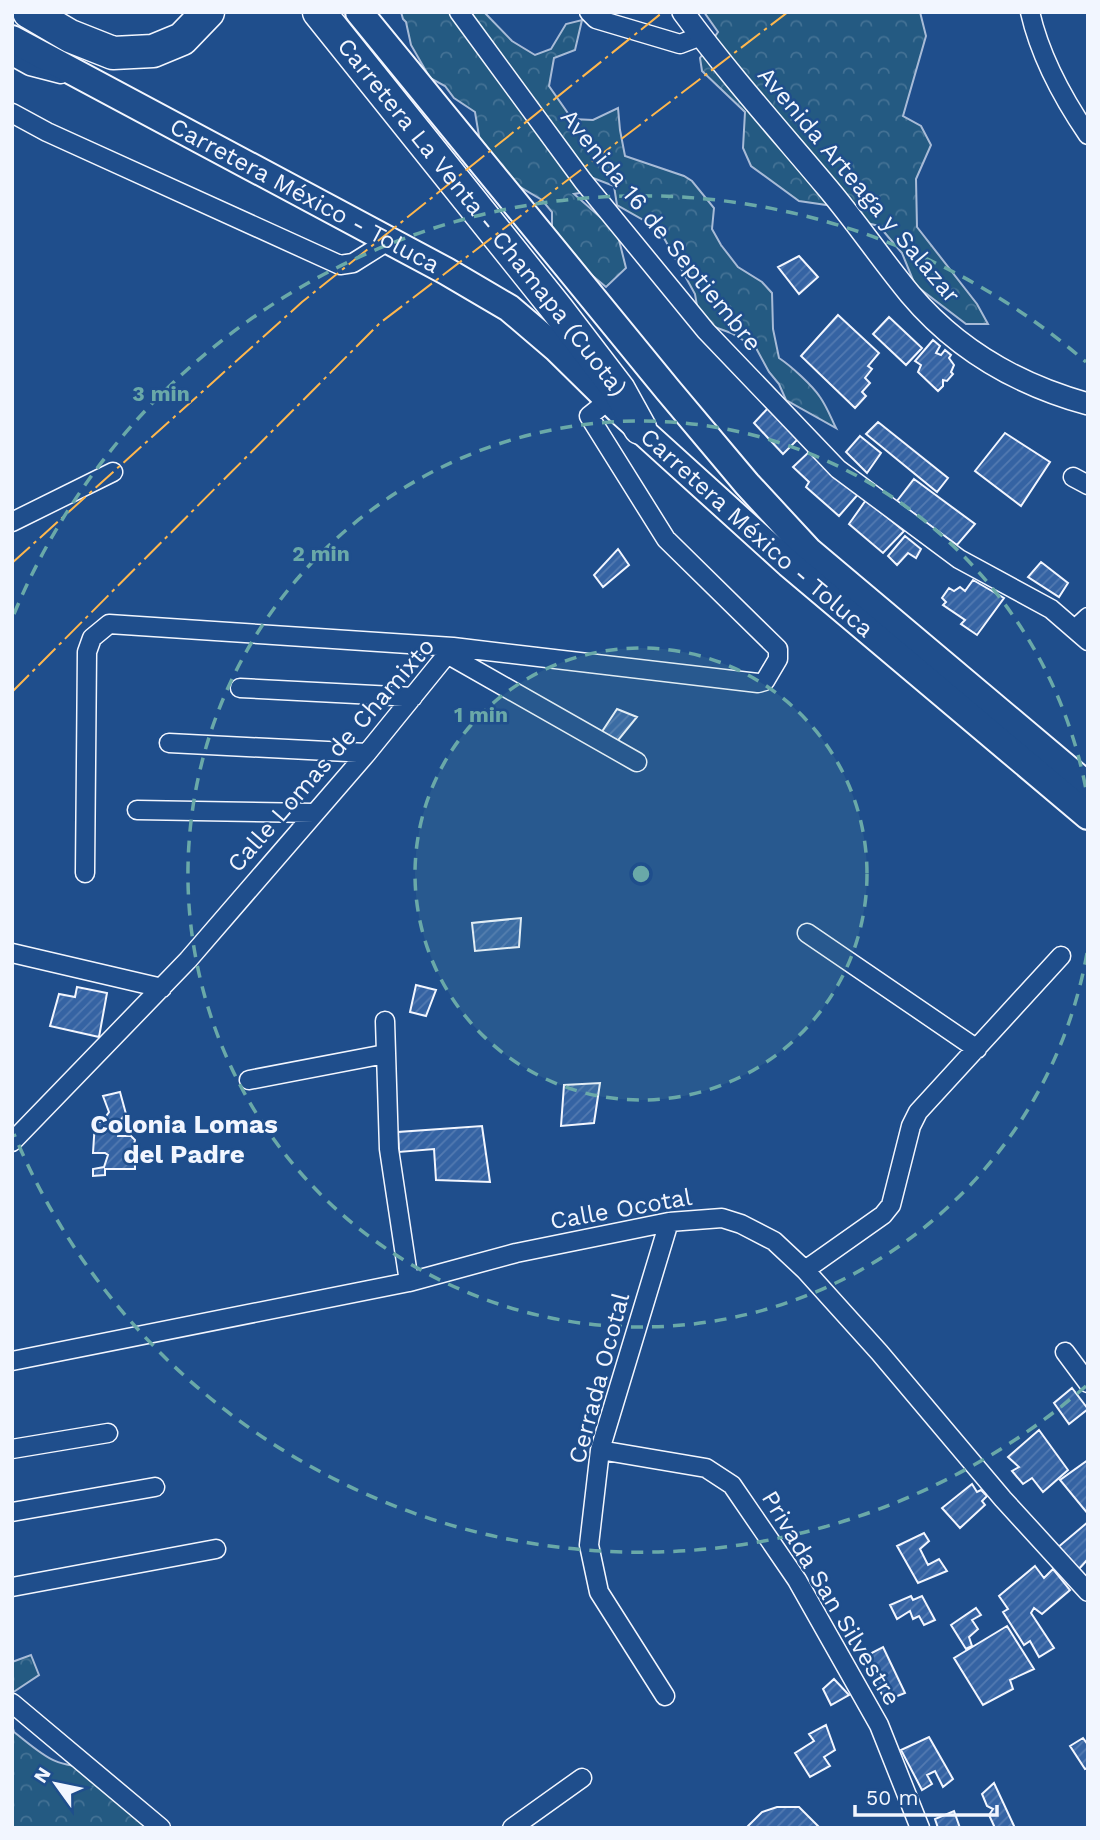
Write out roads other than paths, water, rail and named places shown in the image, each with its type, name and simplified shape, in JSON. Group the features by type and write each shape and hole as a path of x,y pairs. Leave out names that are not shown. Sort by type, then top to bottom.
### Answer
{"highway":[{"path":"29,12 70,36 113,53 153,51 182,39 208,12"},
{"name":"Carretera La Venta - Chamapa (Cuota)","path":"319,12 564,318 619,390 640,428"}],"main road":[{"name":"Carretera México - Toluca","path":"359,12 686,411 747,484 809,551 1088,786"},
{"name":"Carretera México - Toluca","path":"12,39 446,271 509,308 858,624 1088,816"}],"street":[{"name":"Avenida 16 de Septiembre","path":"459,12 583,181 706,331 838,468 959,559 1083,629"},
{"path":"589,12 596,19 680,44 701,36"},
{"name":"Avenida Arteaga y Salazar","path":"683,12 834,195 911,295 938,323 1009,375 1034,387 1088,404"},
{"path":"1030,12 1037,43 1072,112 1088,135"},
{"path":"12,56 30,66 94,83"},
{"path":"12,113 47,132 340,265 353,263 388,241"},
{"name":"Calle Lomas de Chamixto","path":"12,1142 188,960 368,753 450,651 758,683 765,681 778,659 778,649 666,538 589,416 609,400"},
{"path":"12,522 113,472"},
{"path":"85,873 87,652 92,638 109,624 450,651 637,762"},
{"path":"240,688 413,697"},
{"path":"169,743 368,753"},
{"path":"137,810 314,813"},
{"path":"807,933 977,1049"},
{"path":"12,953 162,988"},
{"path":"805,1270 883,1215 891,1205 911,1126 918,1112 1061,956"},
{"path":"385,1021 389,1149 409,1282"},
{"path":"249,1080 385,1054"},
{"name":"Calle Ocotal","path":"12,1361 409,1282 516,1253 669,1223 722,1218 741,1224 774,1241 805,1270 879,1352 1003,1499 1088,1592"},
{"name":"Cerrada Ocotal","path":"665,1696 599,1592 589,1545 600,1450 669,1223"},
{"path":"1065,1352 1088,1383"},
{"path":"12,1449 108,1433"},
{"name":"Privada San Silvestre","path":"600,1450 706,1468 732,1485 796,1580 879,1725 920,1828"},
{"path":"12,1512 155,1487"},
{"path":"12,1587 216,1549"},
{"path":"12,1703 161,1828"},
{"path":"512,1828 582,1778"}],"district":[{"name":"Colonia Lomas del Padre","path":"184,1139"}]}
